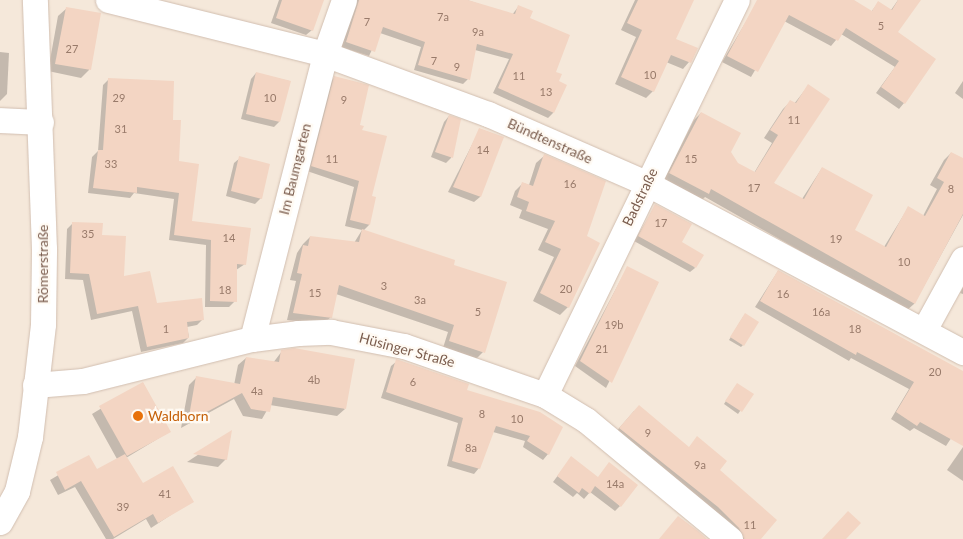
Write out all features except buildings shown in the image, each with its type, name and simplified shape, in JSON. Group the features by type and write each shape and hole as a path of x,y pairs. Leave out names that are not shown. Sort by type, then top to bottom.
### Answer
{"street":[{"name":"Römerstraße","path":"0,522 30,437 44,307 41,122 35,0"},
{"name":"Bündtenstraße","path":"108,0 324,54 488,114 646,183 963,352"},
{"name":"Im Baumgarten","path":"252,340 324,54 344,0"},
{"name":"Badstraße","path":"544,395 737,0"},
{"path":"0,120 41,122"},
{"path":"924,330 963,258"},
{"name":"Hüsinger Straße","path":"35,384 83,381 252,340 315,332 356,336 444,359 544,395 586,420 730,539"}],"shaded area":[{"path":"0,0 963,0 963,539 0,539"}],"place":[{"name":"Waldhorn","path":"138,416"}]}
